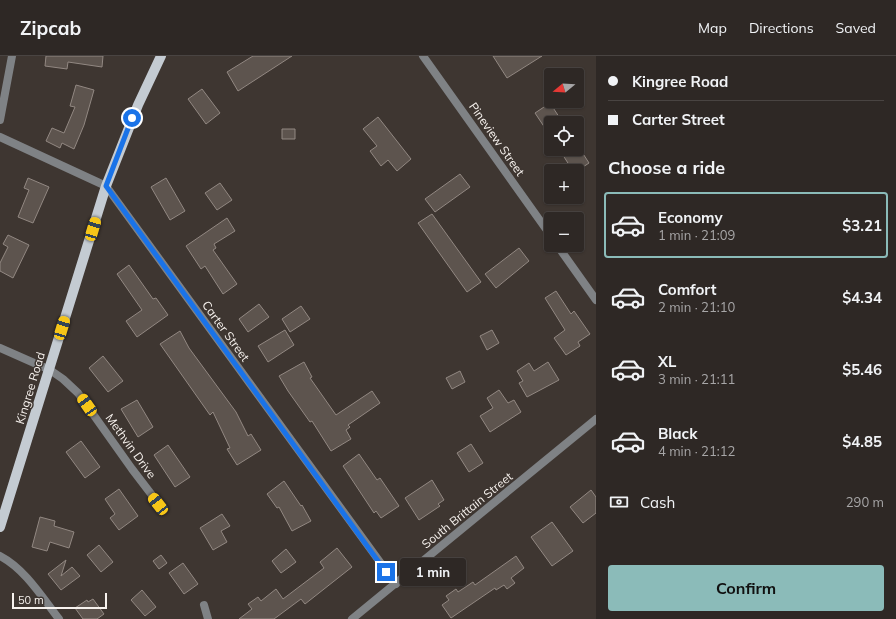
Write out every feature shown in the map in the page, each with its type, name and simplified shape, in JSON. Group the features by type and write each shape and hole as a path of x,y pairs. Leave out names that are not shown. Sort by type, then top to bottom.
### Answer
{"main road":[{"name":"Kingree Road","path":"0,527 106,186 138,105 161,56"}],"street":[{"path":"0,120 12,56"},
{"name":"Pineview Street","path":"423,56 544,226"},
{"name":"Carter Street","path":"0,137 106,186 396,584"},
{"path":"562,252 596,300"},
{"name":"Methvin Drive","path":"0,348 50,370 63,379 78,393 158,504"},
{"name":"South Brittain Street","path":"352,619 596,419"},
{"path":"0,556 17,568 28,579 59,619"},
{"path":"204,605 208,619"}],"building":[{"path":"46,56 103,56 102,67 68,62 67,69 45,66"},
{"path":"253,56 292,56 238,91 227,72"},
{"path":"493,56 542,56 507,78"},
{"path":"76,85 94,90 84,125 74,149 62,143 60,148 46,141 52,128 64,133 75,107 70,106"},
{"path":"202,89 220,113 206,124 188,99"},
{"path":"544,107 553,108 558,116 544,116 544,126 535,113"},
{"path":"378,117 411,159 397,171 388,160 381,166 370,151 377,146 363,129"},
{"path":"282,129 295,129 295,139 282,139"},
{"path":"584,155 589,163 584,166 584,164 569,164 563,156"},
{"path":"460,174 470,187 435,212 425,199"},
{"path":"28,178 49,187 33,223 18,217 29,190 24,188"},
{"path":"166,178 185,211 170,220 151,187"},
{"path":"220,183 232,200 217,210 205,193"},
{"path":"432,214 481,282 467,292 418,223"},
{"path":"227,218 235,231 214,244 216,248 213,250 237,284 223,294 205,266 201,269 186,246"},
{"path":"8,235 29,245 13,278 0,271 0,263 8,247 3,244"},
{"path":"519,248 529,261 496,288 485,274"},
{"path":"129,265 153,299 156,298 168,315 137,337 126,321 142,310 117,274"},
{"path":"556,291 571,314 574,311 590,334 578,342 580,346 566,355 554,338 565,330 545,298"},
{"path":"259,304 269,317 248,332 239,319"},
{"path":"301,306 310,319 290,332 282,319"},
{"path":"285,330 294,345 268,362 258,346"},
{"path":"492,330 499,343 487,350 480,336"},
{"path":"180,331 189,348 236,412 248,436 251,434 261,450 237,465 227,449 230,448 213,412 210,415 160,344"},
{"path":"103,356 123,381 108,392 89,368"},
{"path":"304,362 312,377 310,378 336,415 372,391 380,403 348,425 350,427 346,430 351,439 331,451 312,421 310,422 279,376"},
{"path":"548,362 559,380 527,397 519,383 523,381 517,371 529,363 534,371"},
{"path":"460,371 465,382 452,389 446,378"},
{"path":"499,390 508,403 514,400 521,412 490,432 480,416 493,408 487,398"},
{"path":"137,400 153,427 138,437 121,409"},
{"path":"81,441 100,467 85,478 66,452"},
{"path":"471,444 483,463 469,472 457,453"},
{"path":"168,445 190,477 175,487 154,455"},
{"path":"359,454 377,480 380,478 399,506 381,518 376,511 374,513 343,466"},
{"path":"432,480 444,500 438,504 440,506 419,520 405,498"},
{"path":"284,481 301,506 302,505 311,521 292,531 279,507 277,508 267,494"},
{"path":"119,489 138,516 119,530 110,518 115,514 105,499"},
{"path":"591,490 596,497 596,513 583,523 570,507"},
{"path":"222,514 230,526 221,531 227,542 213,550 200,528"},
{"path":"40,517 55,521 54,526 74,532 69,548 50,542 47,551 32,547"},
{"path":"552,522 573,551 552,566 531,537"},
{"path":"99,545 113,562 101,572 87,555"},
{"path":"337,548 352,567 305,604 301,599 274,619 239,619 252,609 248,604 258,597 261,601 276,589 283,599 324,568 320,562"},
{"path":"286,549 296,562 281,573 272,561"},
{"path":"161,555 167,563 159,569 153,561"},
{"path":"516,556 524,568 511,578 515,583 507,589 504,585 496,590 495,588 451,618 442,605 449,600 446,596 456,589 458,592 473,582 475,585"},
{"path":"66,560 61,576 72,567 80,576 61,590 48,574"},
{"path":"183,563 198,584 184,594 169,573"},
{"path":"142,590 156,607 145,616 131,600"},
{"path":"93,599 104,614 97,619 83,619 75,608 87,600 88,602"}],"route":[{"path":"132,118 106,186 386,572"}]}
